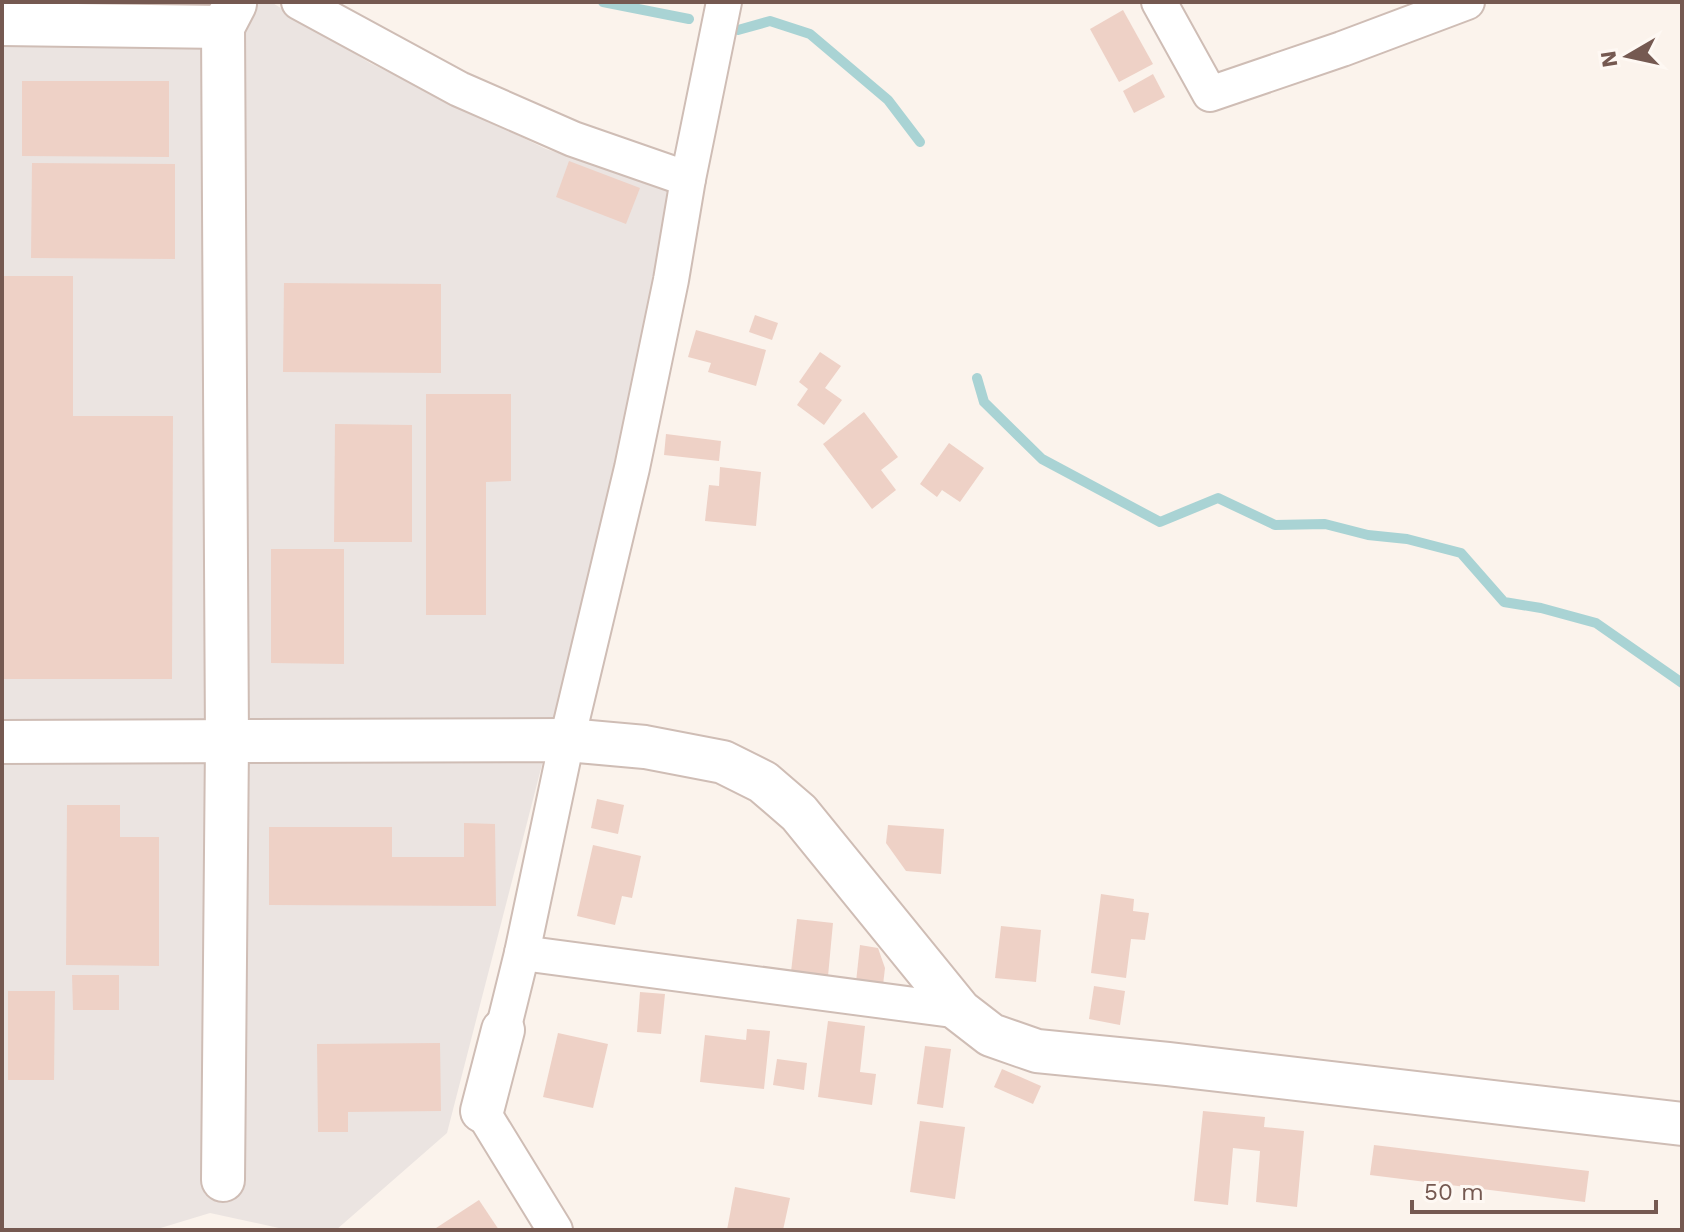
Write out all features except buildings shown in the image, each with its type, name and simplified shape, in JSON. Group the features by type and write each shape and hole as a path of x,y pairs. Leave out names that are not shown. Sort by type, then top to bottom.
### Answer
{"street":[{"path":"299,2 459,89 573,139 688,179"},
{"path":"555,1230 482,1111 522,953 567,740 632,468 724,2"},
{"path":"1159,2 1210,94 1467,2"},
{"path":"2,24 230,14 223,1180"},
{"path":"2,742 567,740 645,747 723,762 763,782 799,813 960,1011 991,1035 1037,1051 1682,1124"},
{"path":"522,953 960,1011"}],"shaded area":[{"path":"2,2 271,2 370,63 546,149 670,189 650,322 595,559 447,1133 336,1230 288,1230 210,1213 154,1230 2,1230"}],"waterway":[{"path":"603,2 689,19"},
{"path":"738,30 770,21 810,34 888,100 920,142"},
{"path":"977,378 984,402 1042,459 1160,522 1218,498 1275,525 1325,524 1368,535 1407,539 1461,553 1504,602 1596,623 1682,683"}]}
